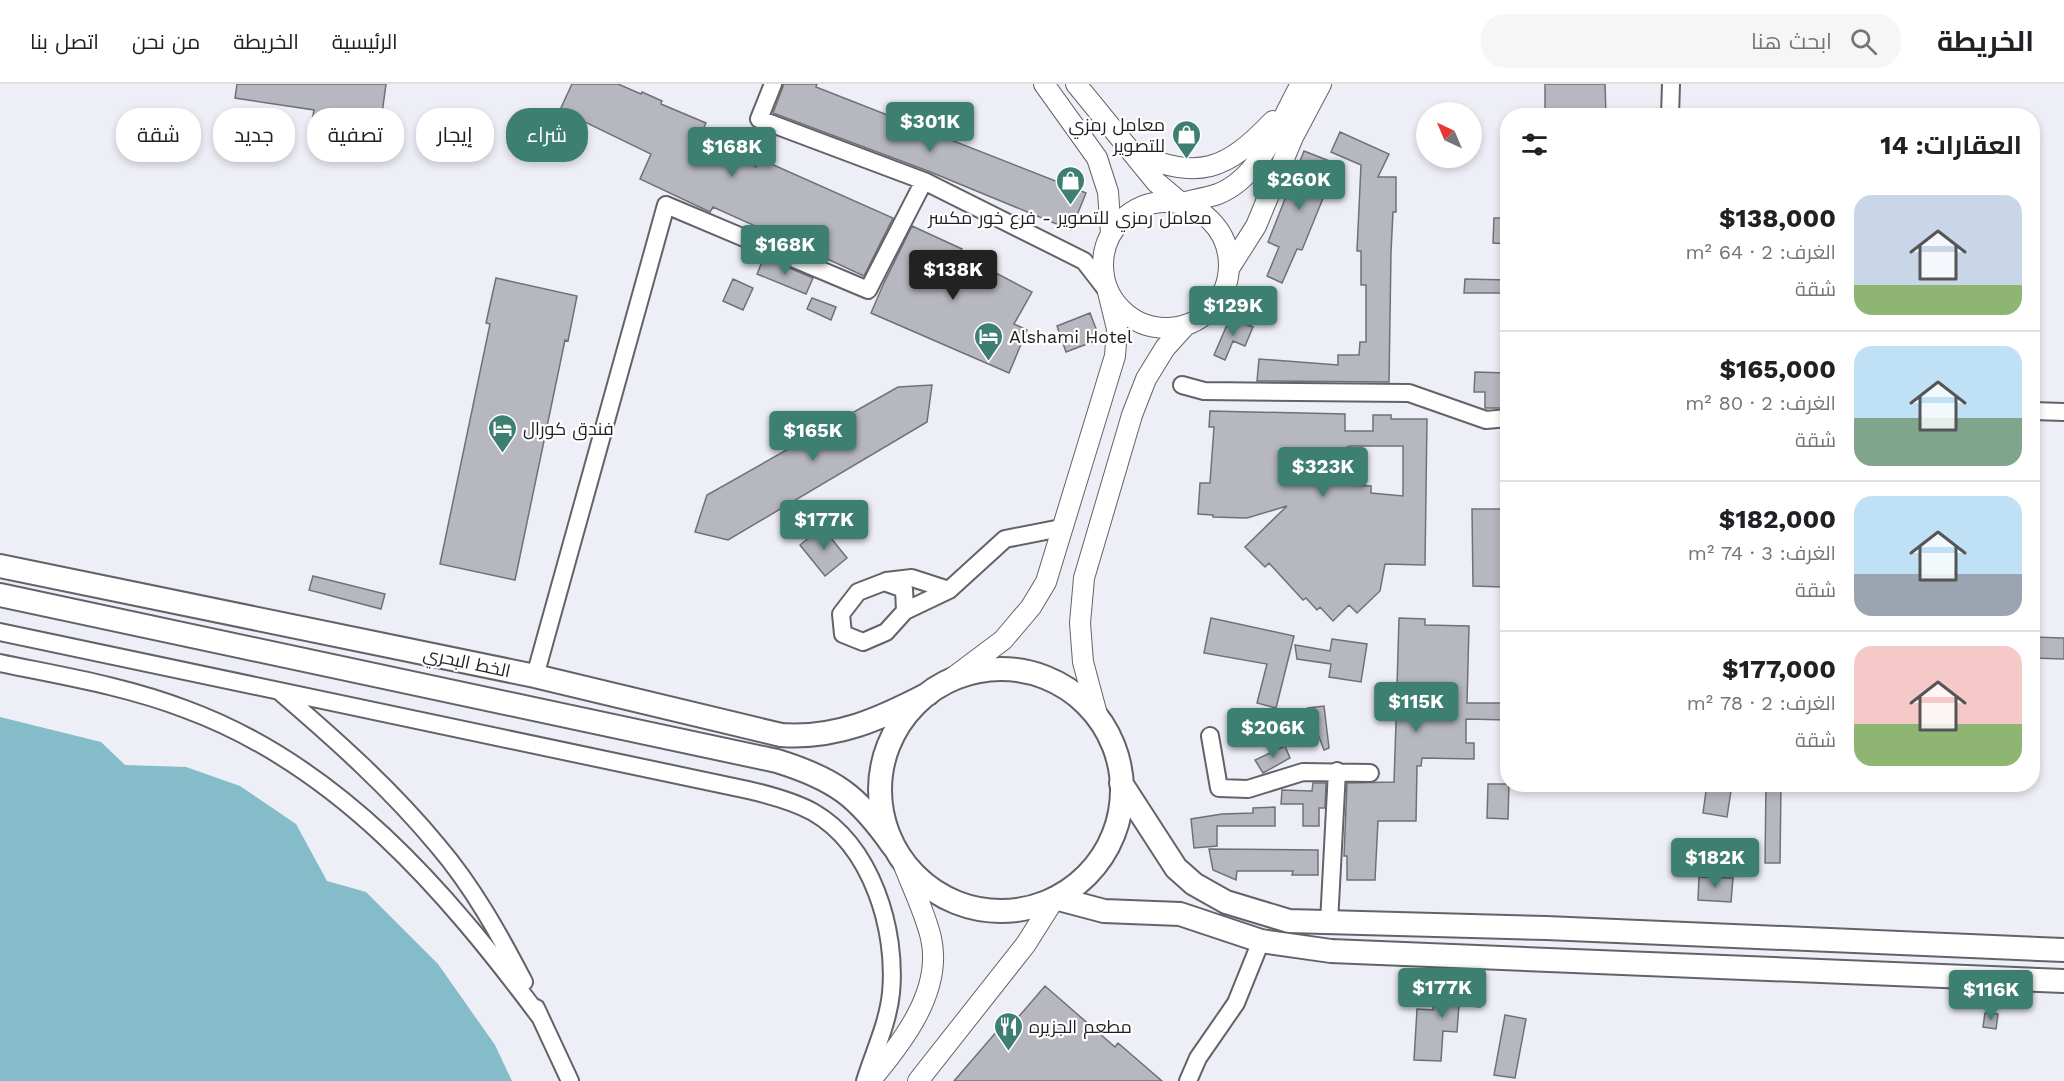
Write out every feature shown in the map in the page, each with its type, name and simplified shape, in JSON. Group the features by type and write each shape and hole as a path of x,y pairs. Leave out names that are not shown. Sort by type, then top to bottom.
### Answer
{"highway":[{"name":"الخط البحري","path":"0,566 535,676 782,735 801,737 860,727 975,673 1010,670 1043,677 1066,689 1098,718"},
{"name":"الخط البحري","path":"0,595 777,761 815,773 870,813 912,873 939,895 971,908 1005,911 1039,905 1055,898 1084,878 1105,850 1118,818 1121,783"},
{"path":"897,853 882,814 880,780 883,764 900,725 935,690"},
{"path":"1098,718 1114,749 1121,783 1176,868 1194,884 1226,902 1289,921 1546,928 1783,940 2064,950"},
{"path":"1055,898 1104,911 1180,914 1237,931 1261,941 1331,951 2064,981"},
{"path":"1779,971 1783,940"}],"main road":[{"path":"1044,84 1096,158 1108,192 1111,234"},
{"path":"1076,84 1156,182 1181,203 1203,213 1216,226 1225,242 1230,267"},
{"path":"1098,718 1083,662 1080,623 1084,578 1128,426 1146,379 1165,348 1185,326 1208,313 1224,292 1230,267 1256,226 1293,137 1321,84"},
{"path":"1131,153 1162,165 1188,171 1228,160 1272,123 1297,91"},
{"path":"935,690 1003,640 1031,607 1046,582 1115,356 1118,329 1102,268 1103,256 1111,234 1126,216 1147,205 1181,203 1219,193 1247,174 1278,129 1297,91"},
{"path":"1108,292 1123,313 1140,323 1159,329 1185,326"},
{"path":"870,1081 903,1042 924,998 933,960 931,937 897,853"},
{"path":"918,1081 1026,944 1055,898"}],"street":[{"path":"772,84 759,119 924,180 1084,261 1108,292"},
{"path":"1670,108 1671,84"},
{"path":"535,676 666,206 868,290 924,180"},
{"path":"1182,385 1204,391 1409,393 1486,420 1500,419"},
{"path":"2040,411 2064,412"},
{"path":"949,590 912,578 884,582 858,592 841,614 843,634 863,642 886,632 905,611 949,590 1005,539 1061,528"},
{"path":"884,582 904,589 905,611"},
{"path":"0,632 748,790 793,803 814,813 835,830 865,869 879,900 889,940 892,968 891,996 885,1023 865,1081"},
{"path":"0,663 118,688 175,705 218,722 291,761 339,795 391,842 480,940 540,1017"},
{"path":"277,690 335,739 390,793 439,846 495,927 570,1081"},
{"path":"1210,736 1219,788 1248,789 1295,774 1337,771 1370,773"},
{"path":"1329,922 1337,771"},
{"path":"1188,1081 1198,1058 1236,1003 1261,941"}],"water":[{"path":"0,717 101,742 125,765 186,767 240,786 296,824 327,881 366,892 438,964 495,1045 512,1081 0,1081"}],"building":[{"path":"237,84 386,84 383,108 307,109 235,98"},
{"path":"572,84 618,84 641,94 642,92 662,101 661,104 706,123 701,134 756,167 760,159 893,218 864,276 823,257 822,259 772,238 773,234 713,207 710,212 640,179 651,154 588,124 588,108 561,108"},
{"path":"784,84 817,84 816,87 1086,193 1071,230 928,171 773,113"},
{"path":"1545,84 1605,84 1606,108 1545,108"},
{"path":"1340,132 1389,154 1378,177 1396,177 1396,212 1393,212 1391,252 1389,382 1257,381 1259,359 1338,365 1338,355 1359,355 1360,342 1366,342 1366,285 1361,285 1361,251 1357,251 1361,165 1331,152"},
{"path":"1304,151 1337,164 1302,250 1297,249 1282,283 1267,276 1279,247 1268,242"},
{"path":"1494,218 1500,218 1500,243 1493,243"},
{"path":"912,226 962,249 960,254 1032,292 1014,324 1027,330 1009,373 871,313"},
{"path":"764,257 813,278 806,294 757,274"},
{"name":"فندق كورال","path":"496,278 577,296 568,341 565,340 515,580 440,564 490,324 486,323"},
{"path":"733,279 753,288 743,310 723,301"},
{"path":"1465,279 1500,280 1500,293 1464,293"},
{"path":"812,298 836,307 831,320 807,309"},
{"path":"1090,313 1100,339 1066,352 1057,326"},
{"path":"1230,318 1253,327 1245,346 1233,341 1225,360 1214,355"},
{"path":"1475,372 1500,373 1500,408 1485,408 1485,392 1474,392"},
{"path":"932,385 927,422 728,540 695,532 707,495 898,387"},
{"path":"1210,411 1345,414 1345,431 1373,431 1373,415 1391,415 1391,419 1427,419 1425,565 1385,564 1380,591 1357,613 1349,605 1333,621 1320,607 1317,610 1306,598 1303,600 1269,563 1265,567 1245,547 1287,506 1247,518 1198,514 1200,483 1210,483 1214,427 1209,427","holes":["1350,446 1403,446 1403,496 1371,493 1371,486 1344,485 1345,448"]},
{"path":"1472,509 1500,509 1500,587 1473,586"},
{"path":"822,527 847,558 825,576 800,545"},
{"path":"313,576 385,594 381,609 309,590"},
{"path":"1211,618 1294,636 1276,708 1257,703 1267,664 1204,653"},
{"path":"1399,618 1425,619 1425,625 1469,626 1467,703 1500,703 1500,720 1466,719 1466,743 1474,743 1474,759 1422,758 1421,766 1417,766 1416,821 1378,821 1375,880 1347,880 1347,856 1344,856 1347,783 1394,782 1397,693 1406,689 1397,687"},
{"path":"2040,637 2064,638 2064,659 2040,658"},
{"path":"1332,639 1367,644 1361,682 1329,677 1331,664 1297,659 1295,645 1330,651"},
{"path":"1324,706 1329,748 1324,750 1308,708"},
{"path":"1285,746 1290,758 1263,773 1255,760"},
{"path":"1313,783 1326,783 1325,808 1319,808 1319,826 1303,826 1303,804 1281,804 1282,790 1312,791"},
{"path":"1488,784 1500,784 1500,792 1509,792 1508,819 1487,818"},
{"path":"1706,792 1731,792 1727,817 1703,813"},
{"path":"1766,792 1781,792 1780,863 1765,863"},
{"path":"1275,807 1275,826 1217,826 1217,846 1194,848 1191,819 1222,814 1253,813 1253,808"},
{"path":"1209,849 1318,850 1318,875 1292,875 1293,871 1237,871 1236,880 1213,870"},
{"path":"1699,877 1733,878 1731,902 1698,900"},
{"path":"1434,984 1481,987 1480,1007 1459,1005 1457,1032 1443,1031 1441,1061 1414,1060 1417,1009 1433,1010"},
{"path":"1045,986 1115,1047 1118,1043 1162,1081 954,1081 1004,1023 1009,1028"},
{"path":"1985,1013 1998,1014 1996,1029 1983,1027"},
{"path":"1505,1015 1526,1019 1515,1078 1494,1075"}],"place":[{"name":"معامل رمزي للتصوير","path":"1186,160"},
{"name":"معامل رمزي للتصوير - فرع خور مكسر","path":"1070,206"},
{"name":"Alshami Hotel","path":"988,362"},
{"name":"فندق كورال","path":"502,454"},
{"name":"مطعم الجزيره","path":"1008,1052"}]}
